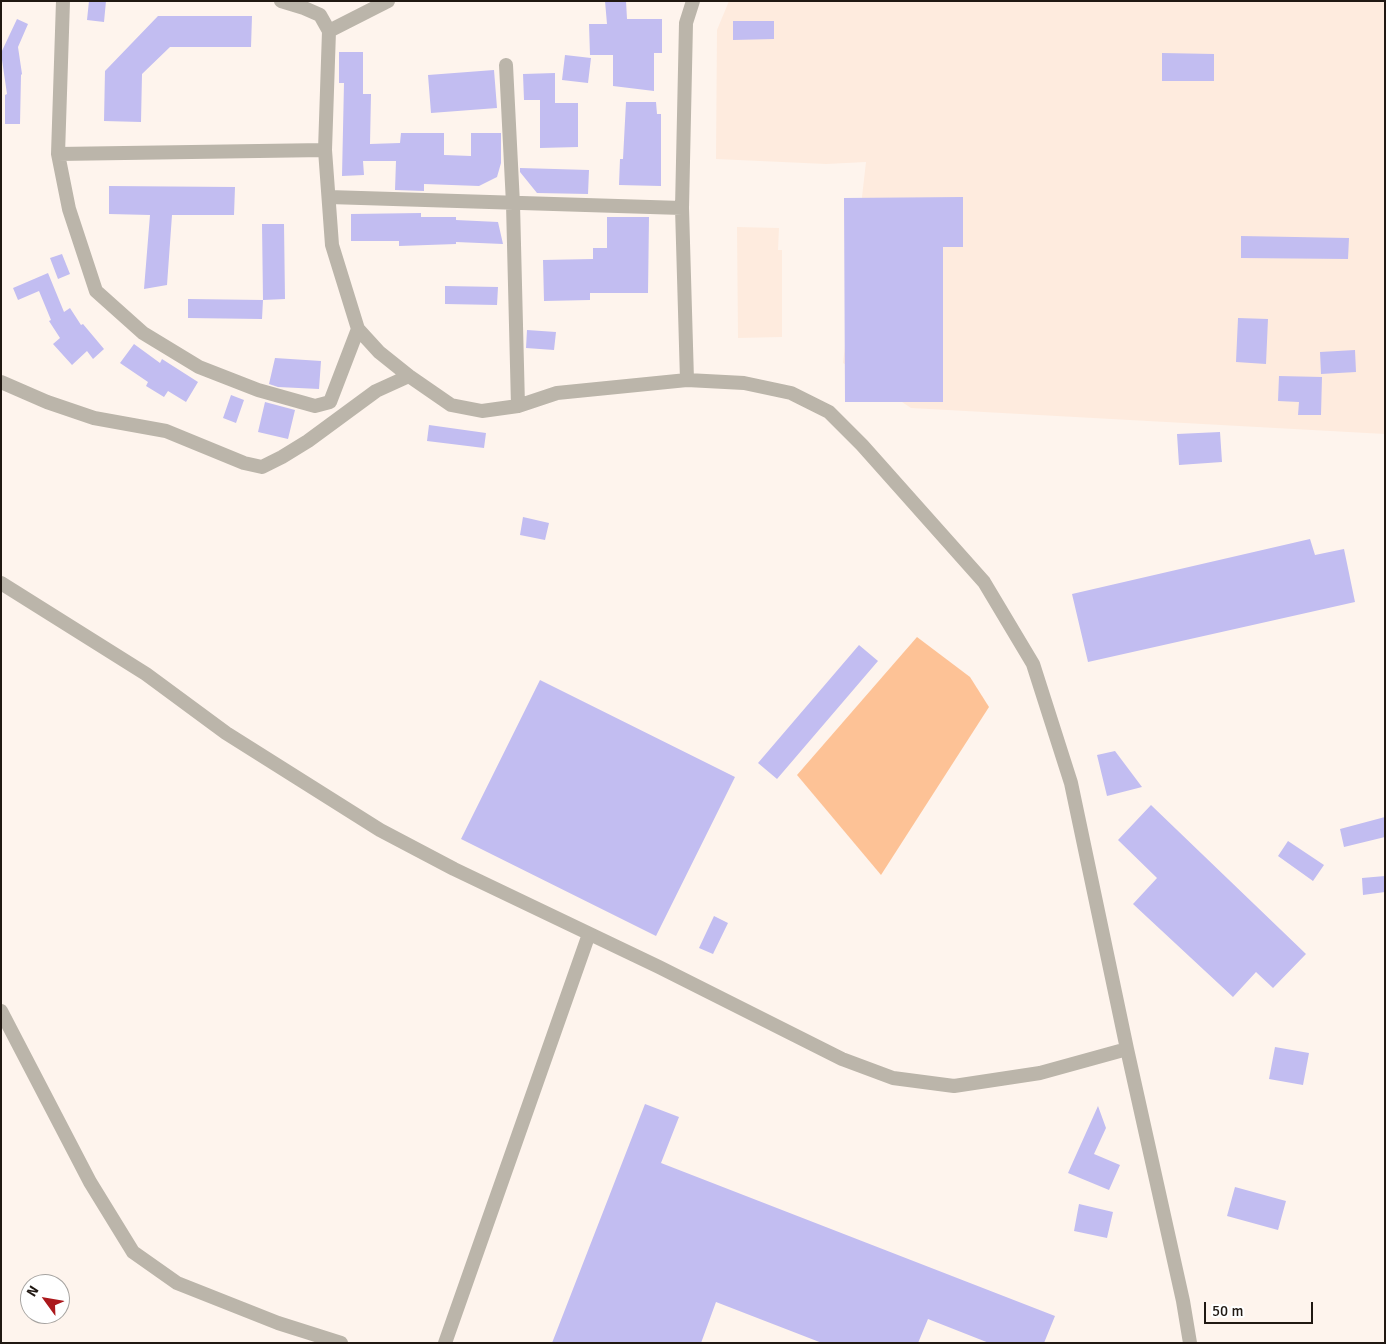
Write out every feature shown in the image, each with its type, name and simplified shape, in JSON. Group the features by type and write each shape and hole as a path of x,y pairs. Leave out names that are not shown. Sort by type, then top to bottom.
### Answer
{"street":[{"path":"63,1 58,154 69,209 96,291 143,333 199,367 258,390 315,406 330,402 358,329"},
{"path":"280,1 320,15 329,31 325,150 332,245 358,329 380,352 409,376 451,405 482,411 518,406 557,393 687,380 744,383 791,393 829,412 862,445 984,582 1033,664 1071,783 1183,1301 1190,1343"},
{"path":"329,31 388,1"},
{"path":"687,380 682,208 686,23 693,1"},
{"path":"506,65 513,204 518,406"},
{"path":"58,154 325,150"},
{"path":"329,197 682,208"},
{"path":"1,382 47,402 94,418 166,431 244,463 262,467 308,441 376,391 409,376"},
{"path":"1,583 146,674 226,733 288,770 380,830 454,869 659,967 842,1059 893,1078 954,1086 1040,1073 1127,1048"},
{"path":"445,1343 589,934"},
{"path":"1,1011 90,1182 133,1252 177,1283 278,1324 341,1343"}],"shaded area":[{"path":"729,1 1385,1 1385,434 911,408 843,363 866,162 826,164 716,159 717,30"},
{"path":"737,227 779,228 778,250 782,250 782,337 738,338"},
{"path":"917,637 970,677 989,707 881,875 797,775"}],"building":[{"path":"89,1 106,1 104,22 87,20"},
{"path":"605,1 626,1 627,19 662,19 662,53 654,53 654,91 613,86 613,55 590,55 589,24 607,24"},
{"path":"158,16 252,16 251,47 170,47 142,74 141,122 104,121 105,71"},
{"path":"17,19 28,24 18,47 22,74 20,124 5,124 5,95 7,94 1,53"},
{"path":"733,21 774,21 774,39 733,40"},
{"path":"339,52 363,52 363,94 371,94 370,144 400,143 401,133 444,133 444,155 471,156 471,133 501,133 501,163 497,177 479,186 424,184 424,191 395,190 396,161 363,161 364,175 342,176 344,83 339,83"},
{"path":"1162,53 1214,54 1214,81 1162,81"},
{"path":"565,55 591,58 588,83 562,80"},
{"path":"494,70 497,108 431,113 428,75"},
{"path":"555,73 555,103 578,103 578,147 540,148 540,100 524,100 523,74"},
{"path":"626,102 656,102 657,114 661,114 661,186 619,185 620,159 623,159"},
{"path":"520,168 589,170 588,194 537,193 520,172"},
{"path":"109,186 235,187 234,215 172,215 167,285 144,289 150,215 109,214"},
{"path":"963,197 963,247 943,247 943,402 845,402 844,198"},
{"path":"421,213 421,217 456,217 456,220 498,222 503,244 456,242 456,244 399,246 399,241 351,241 351,214"},
{"path":"607,217 649,217 648,293 590,293 590,300 544,301 543,260 593,259 593,248 607,248"},
{"path":"262,224 284,224 285,299 263,300"},
{"path":"1241,236 1349,238 1348,259 1241,258"},
{"path":"62,254 70,274 58,279 50,258"},
{"path":"48,273 64,312 70,308 81,325 83,324 104,349 93,359 87,351 72,365 53,344 60,338 49,321 51,320 39,291 18,300 13,288"},
{"path":"445,286 498,287 497,305 445,304"},
{"path":"188,299 263,300 262,319 188,318"},
{"path":"1238,318 1268,319 1266,364 1236,362"},
{"path":"527,330 556,332 554,350 526,348"},
{"path":"134,344 160,363 162,359 198,382 186,402 168,391 164,397 146,386 148,382 120,363"},
{"path":"1355,350 1356,372 1321,374 1320,352"},
{"path":"275,358 321,361 319,389 278,387 269,384"},
{"path":"1279,376 1322,377 1321,415 1298,415 1299,402 1278,401"},
{"path":"231,395 244,400 236,423 223,418"},
{"path":"265,402 295,410 288,439 258,432"},
{"path":"429,425 486,433 484,448 427,441"},
{"path":"1220,432 1222,462 1179,465 1177,434"},
{"path":"523,517 549,523 545,540 520,535"},
{"path":"1310,539 1315,555 1344,549 1355,602 1088,662 1072,594"},
{"path":"859,645 878,661 777,779 758,763"},
{"path":"540,680 735,777 656,936 461,839"},
{"path":"1115,751 1142,787 1107,796 1097,755"},
{"path":"1151,805 1306,954 1273,988 1256,972 1233,997 1133,904 1157,878 1118,840"},
{"path":"1385,817 1385,837 1344,847 1340,829"},
{"path":"1288,841 1324,865 1313,881 1278,856"},
{"path":"1385,876 1385,892 1363,895 1362,878"},
{"path":"714,916 728,923 713,954 699,948"},
{"path":"1275,1047 1309,1053 1303,1085 1269,1079"},
{"path":"645,1104 679,1117 661,1163 1055,1316 1044,1343 989,1343 928,1319 918,1343 822,1343 716,1302 701,1343 552,1343"},
{"path":"1098,1106 1106,1128 1094,1154 1120,1165 1109,1190 1068,1173"},
{"path":"1235,1187 1286,1201 1278,1230 1227,1216"},
{"path":"1079,1204 1113,1212 1107,1238 1074,1231"}]}
